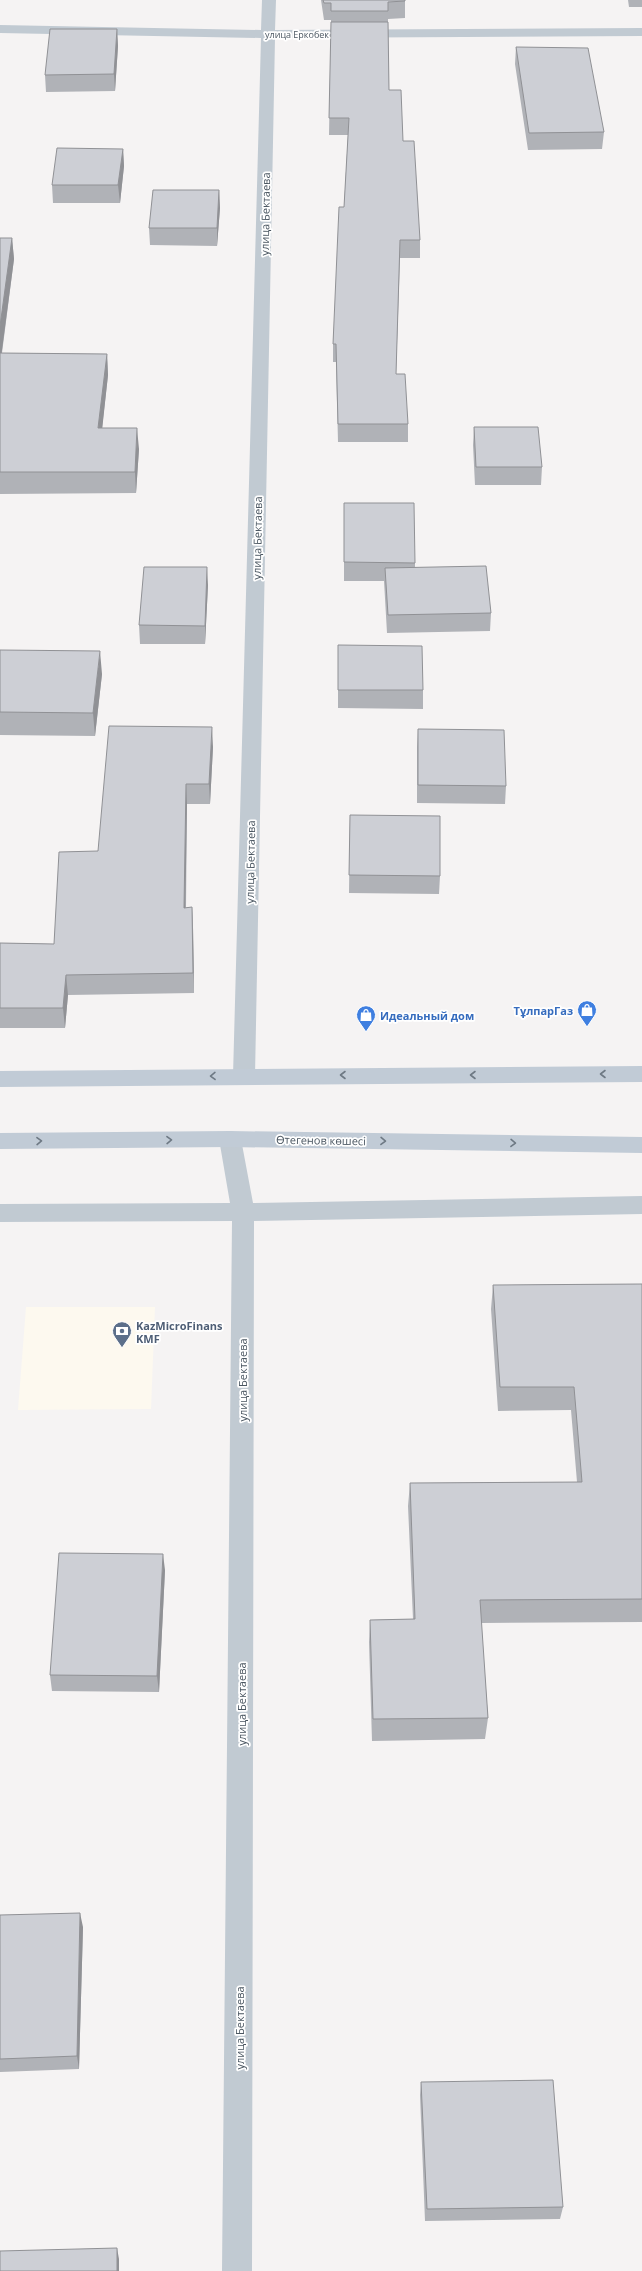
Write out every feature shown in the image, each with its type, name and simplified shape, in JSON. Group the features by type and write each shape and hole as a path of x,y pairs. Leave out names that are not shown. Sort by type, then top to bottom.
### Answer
{"main road":[{"path":"0,1079 642,1074"},
{"name":"Өтегенов көшесі","path":"0,1141 230,1139 642,1145"}],"street":[{"name":"улица Бектаева","path":"244,1076 270,34 269,0"},
{"name":"улица Еркобек","path":"0,29 270,34 642,32"},
{"name":"улица Бектаева","path":"230,1139 243,1212 237,2271"},
{"path":"0,1213 243,1212 642,1205"}],"shaded area":[{"path":"26,1307 155,1307 151,1409 18,1410"}],"building":[{"path":"323,0 405,1 388,2 388,11 331,11 331,3 324,3"},
{"path":"331,22 388,22 389,90 401,90 403,141 414,141 420,240 400,240 396,374 405,374 408,424 338,424 336,344 333,344 339,207 344,207 349,118 329,118"},
{"path":"50,29 117,29 114,74 45,75"},
{"path":"516,47 588,48 604,132 529,133"},
{"path":"57,148 123,149 118,185 52,185"},
{"path":"153,190 219,190 217,228 149,228"},
{"path":"0,238 12,238 0,326"},
{"path":"0,353 107,354 98,428 137,428 135,472 0,472"},
{"path":"474,427 538,427 542,467 476,467"},
{"path":"344,503 414,503 415,563 344,562"},
{"path":"486,566 491,613 388,615 385,568"},
{"path":"144,567 207,567 205,626 139,625"},
{"path":"338,645 422,646 423,690 338,690"},
{"path":"0,650 100,651 93,713 0,712"},
{"path":"109,726 212,727 209,784 186,784 184,908 192,907 193,973 66,975 63,1008 0,1008 0,943 54,944 59,852 98,851"},
{"path":"418,729 504,730 506,786 418,785"},
{"path":"350,815 440,816 440,876 349,875"},
{"path":"642,1284 642,1599 480,1600 488,1718 373,1719 370,1620 415,1619 410,1483 582,1482 574,1387 500,1387 493,1285"},
{"path":"59,1553 163,1554 157,1676 50,1675"},
{"path":"80,1913 77,2056 0,2059 0,1915"},
{"path":"553,2080 563,2207 427,2209 421,2082"},
{"path":"117,2248 117,2271 0,2271 0,2251"}],"place":[{"name":"ТұлпарГаз","path":"587,1027"},
{"name":"Идеальный дом","path":"366,1032"},
{"name":"KazMicroFinans KMF","path":"122,1348"}]}
